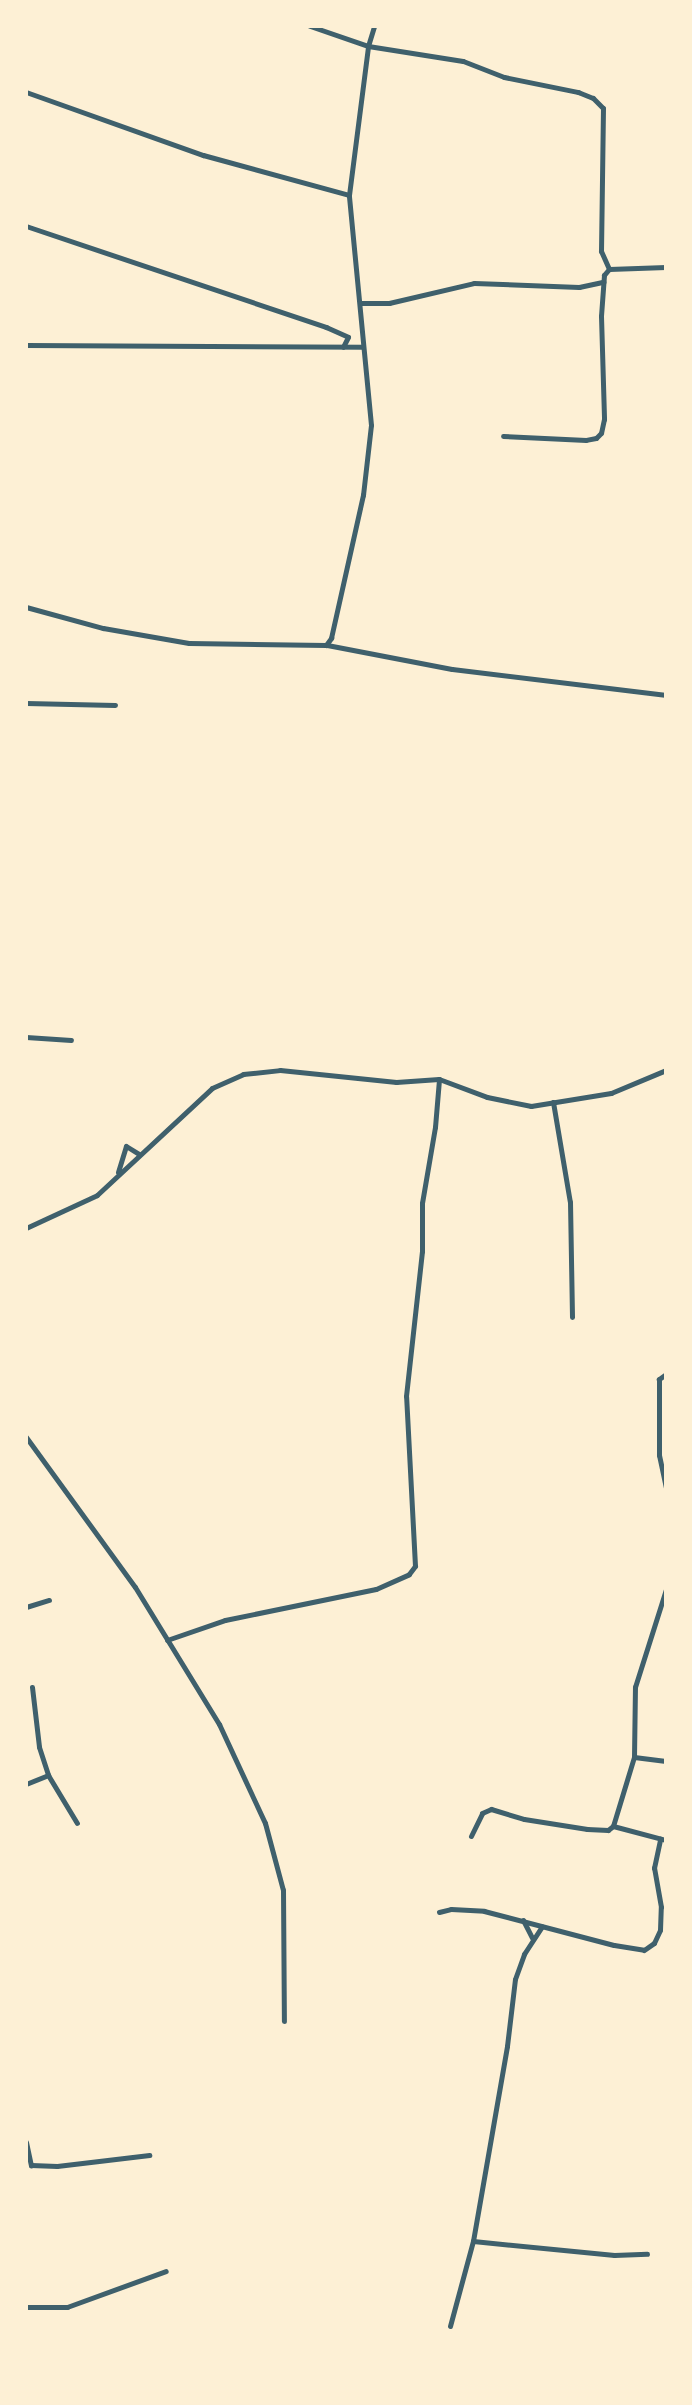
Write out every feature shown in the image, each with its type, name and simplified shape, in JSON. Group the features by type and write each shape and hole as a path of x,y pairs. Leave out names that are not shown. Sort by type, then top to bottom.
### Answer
{"street":[{"path":"310,26 368,46 463,61 504,77 578,92 600,104 605,114 601,251 609,269 604,282 601,316 604,419 601,433 586,440 503,436"},
{"path":"326,645 331,638 363,495 371,425 349,195 368,46 374,26"},
{"path":"26,92 203,155 349,195"},
{"path":"26,226 326,327 348,337 343,347"},
{"path":"609,269 666,267"},
{"path":"360,303 389,303 474,283 579,287 604,282"},
{"path":"26,345 363,347"},
{"path":"26,607 103,628 189,643 326,645 467,672 666,695"},
{"path":"26,703 115,705"},
{"path":"26,1037 71,1040"},
{"path":"26,1228 97,1195 212,1088 243,1074 280,1070 396,1082 439,1079 511,1104 553,1102 611,1093 666,1070"},
{"path":"167,1640 225,1620 376,1589 409,1574 415,1566 406,1396 422,1251 422,1203 435,1127 439,1079"},
{"path":"553,1102 570,1202 572,1317"},
{"path":"118,1173 126,1146 139,1154"},
{"path":"666,1374 659,1379 659,1455 666,1487"},
{"path":"26,1437 135,1587 219,1724 265,1823 283,1890 284,2021"},
{"path":"471,1836 482,1813 491,1809 524,1819 587,1829 608,1830 613,1826 634,1757 635,1687 666,1589"},
{"path":"26,1607 49,1600"},
{"path":"32,1687 39,1747 48,1775 77,1823"},
{"path":"634,1757 666,1761"},
{"path":"26,1784 48,1775"},
{"path":"439,1912 467,1909 523,1919 644,1950 654,1943 660,1930 661,1907 654,1868 663,1840 613,1826"},
{"path":"523,1919 532,1938"},
{"path":"450,2326 473,2241 507,2046 515,1979 532,1938 542,1926"},
{"path":"26,2142 29,2165 57,2166 149,2155"},
{"path":"473,2241 614,2255 647,2254"},
{"path":"26,2307 67,2307 166,2271"}]}
